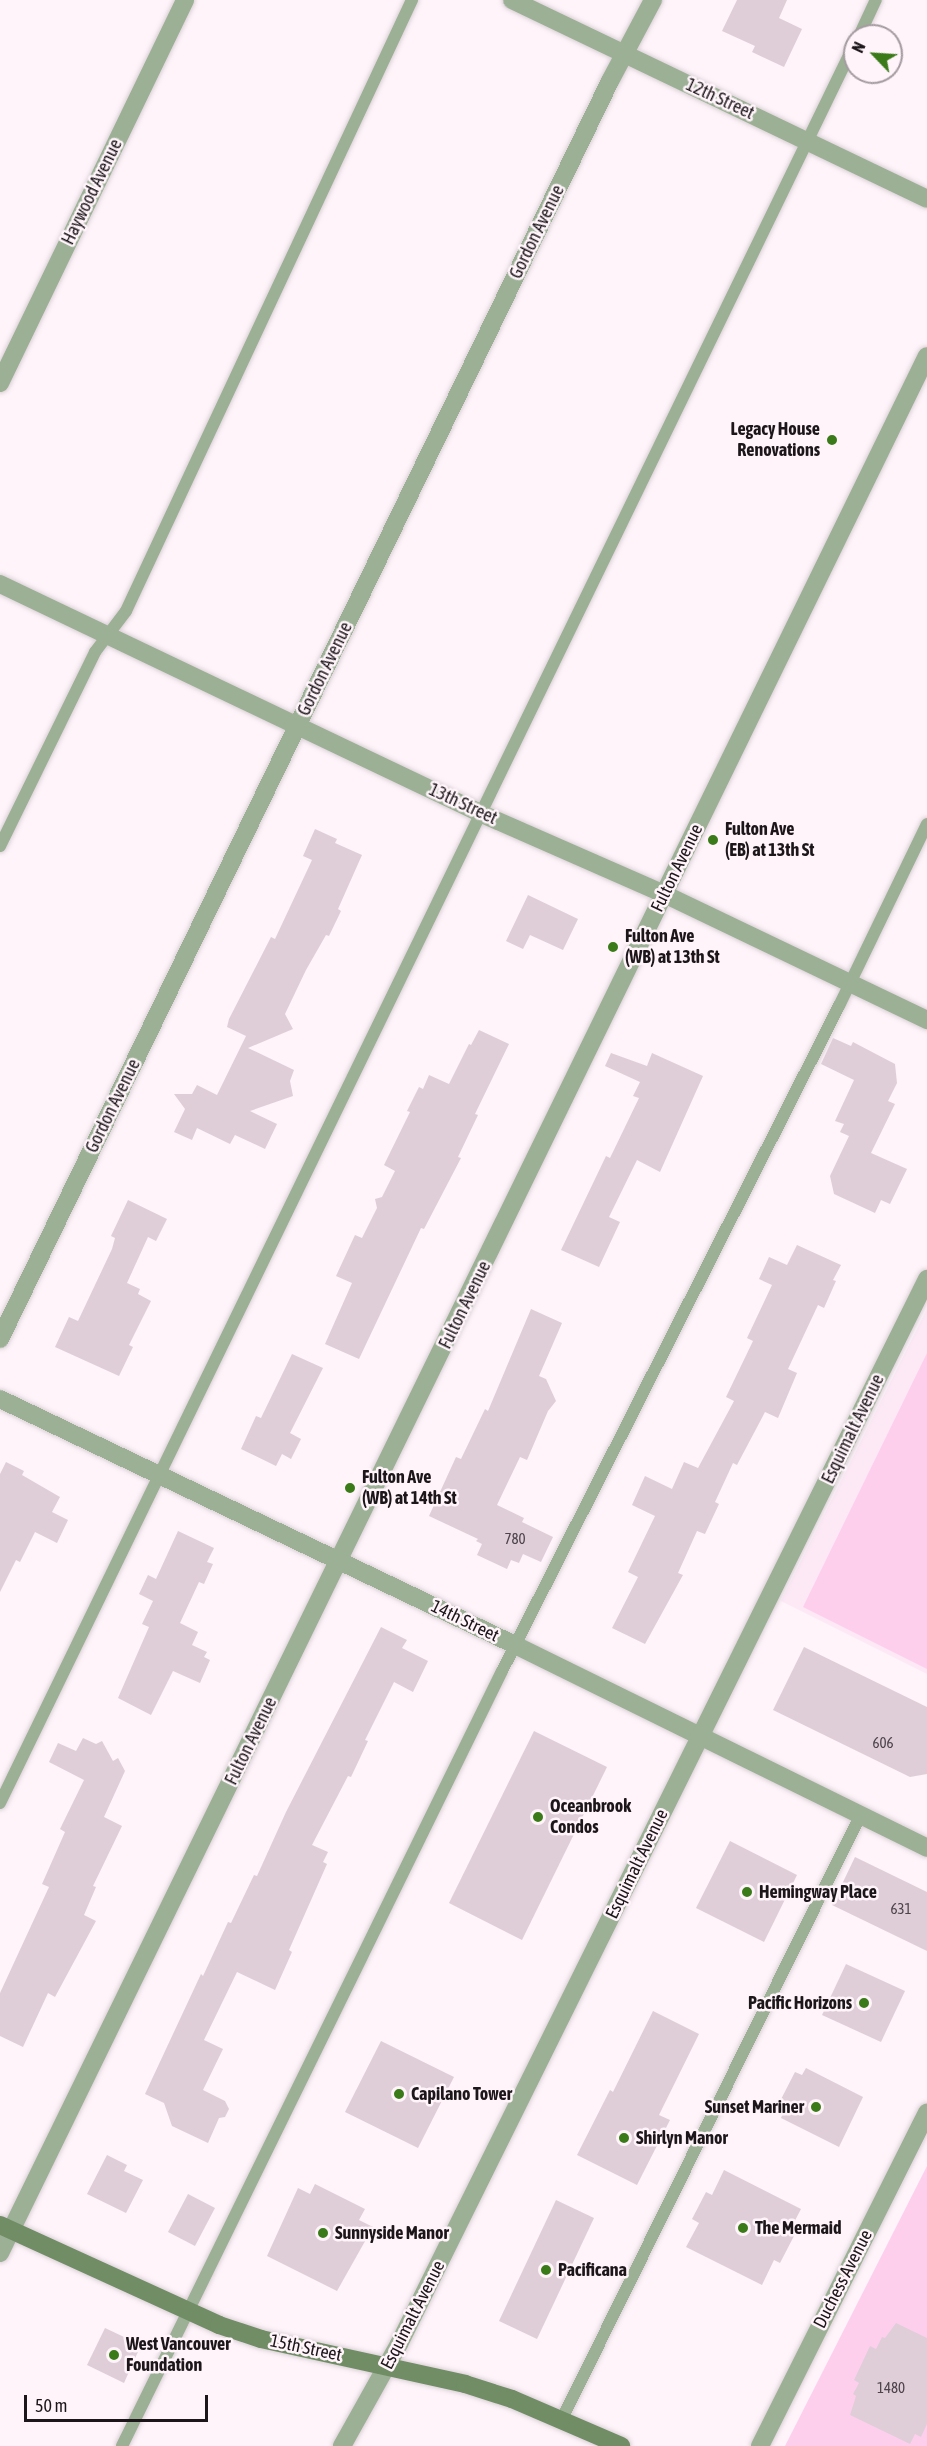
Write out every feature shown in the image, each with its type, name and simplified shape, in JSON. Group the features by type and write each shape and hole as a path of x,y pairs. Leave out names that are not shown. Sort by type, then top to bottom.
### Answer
{"main road":[{"name":"15th Street","path":"5,2228 188,2312 261,2338 465,2384 513,2399 621,2446"}],"street":[{"name":"Haywood Avenue","path":"0,383 185,0"},
{"name":"12th Street","path":"512,0 927,199"},
{"name":"Gordon Avenue","path":"0,1339 296,726 624,54 653,0"},
{"name":"Fulton Avenue","path":"0,2253 5,2228 340,1561 927,356"},
{"name":"13th Street","path":"0,584 482,814 664,894 927,1020"},
{"name":"Esquimalt Avenue","path":"342,2446 387,2368 927,1279"},
{"name":"14th Street","path":"0,1399 340,1561 927,1848"},
{"name":"Duchess Avenue","path":"760,2446 927,2112"}],"lane":[{"path":"0,846 95,652 126,611 412,0"},
{"path":"865,24 876,0"},
{"path":"0,1803 843,68"},
{"path":"122,2446 515,1646 850,984 927,824"},
{"path":"562,2419 860,1816"}],"shaded area":[{"path":"927,1309 927,1674 781,1601"},
{"path":"927,1353 927,1669 803,1607"},
{"path":"927,2166 927,2446 785,2446"}],"building":[{"path":"737,0 787,0 779,18 802,29 784,67 752,52 755,46 722,31"},
{"path":"315,829 337,839 335,843 362,855 338,909 341,911 329,936 326,935 306,970 285,1014 293,1029 248,1048 294,1070 290,1081 293,1096 250,1111 277,1124 265,1149 235,1135 230,1144 197,1128 192,1140 174,1132 185,1109 174,1094 192,1094 197,1085 217,1095 246,1036 227,1027 229,1019 271,937 275,939 312,860 303,856"},
{"path":"528,895 578,919 563,950 530,935 523,949 506,941"},
{"path":"479,1030 509,1044 475,1114 478,1115 458,1157 461,1158 424,1229 421,1228 359,1359 325,1344 352,1283 336,1276 355,1235 362,1238 377,1208 375,1199 382,1197 395,1171 384,1165 410,1112 407,1111 419,1087 423,1089 429,1075 449,1084 469,1044 471,1045"},
{"path":"833,1038 851,1046 853,1042 895,1064 897,1083 888,1101 895,1104 871,1153 907,1169 890,1204 881,1200 875,1213 834,1194 830,1176 849,1136 840,1132 844,1124 835,1121 854,1080 821,1064"},
{"path":"611,1053 647,1066 652,1053 703,1076 660,1172 637,1160 609,1217 620,1222 599,1267 561,1250 606,1156 610,1158 639,1098 633,1096 640,1082 605,1066"},
{"path":"128,1200 167,1219 156,1241 148,1237 127,1283 140,1289 138,1294 151,1301 129,1345 133,1347 119,1376 55,1347 69,1317 78,1321 112,1249 115,1238 111,1236"},
{"path":"797,1245 841,1265 833,1280 836,1281 824,1308 818,1305 788,1369 797,1373 778,1418 765,1412 737,1465 733,1463 715,1502 719,1504 705,1534 697,1531 678,1573 683,1575 645,1644 612,1628 638,1577 628,1572 655,1516 632,1505 645,1476 672,1489 684,1462 698,1468 734,1401 726,1397 753,1341 747,1338 772,1285 759,1279 769,1257 787,1265"},
{"path":"531,1309 562,1323 539,1376 546,1379 556,1401 548,1411 527,1460 520,1457 497,1505 524,1518 522,1522 553,1537 541,1562 523,1554 519,1563 511,1560 507,1569 477,1555 482,1544 476,1541 478,1539 429,1516 456,1457 461,1459 485,1409 488,1411"},
{"path":"292,1354 323,1368 290,1433 301,1439 291,1459 282,1454 276,1466 241,1449 256,1416 261,1418"},
{"path":"6,1462 24,1471 22,1475 60,1497 52,1512 68,1520 57,1543 35,1532 20,1562 16,1560 0,1592 0,1474"},
{"path":"178,1531 214,1548 207,1562 213,1564 204,1584 199,1582 180,1623 198,1632 192,1645 207,1652 204,1657 210,1660 200,1683 173,1671 151,1715 118,1698 149,1627 142,1624 153,1601 139,1594 148,1575 156,1579"},
{"path":"381,1627 407,1640 402,1648 428,1661 413,1692 394,1682 365,1740 368,1741 351,1777 348,1776 312,1845 328,1852 323,1862 327,1864 289,1950 292,1952 275,1990 237,1972 204,2040 223,2049 203,2090 225,2101 229,2109 225,2117 219,2118 208,2143 172,2126 164,2103 145,2094 201,1974 203,1976 228,1922 231,1923 254,1875 257,1876 286,1812"},
{"path":"804,1647 927,1707 927,1774 910,1777 773,1710"},
{"name":"Oceanbrook Condos","path":"534,1731 607,1767 522,1940 449,1903"},
{"path":"83,1738 96,1744 102,1741 113,1761 118,1758 125,1771 104,1817 122,1826 93,1886 96,1887 84,1915 96,1921 55,1997 48,1993 23,2047 0,2036 0,1993 49,1887 42,1884 65,1832 60,1829 84,1780 49,1762 58,1743 76,1751"},
{"name":"Hemingway Place","path":"730,1841 797,1875 764,1942 696,1908"},
{"path":"855,1857 927,1892 927,1951 832,1905"},
{"name":"Pacific Horizons","path":"846,1964 905,1991 881,2042 822,2015"},
{"path":"653,2011 699,2034 659,2115 670,2120 637,2185 577,2155 610,2090 613,2092"},
{"name":"Capilano Tower","path":"381,2041 454,2077 418,2148 345,2112"},
{"name":"Sunset Mariner","path":"806,2068 863,2097 839,2147 781,2118 784,2111 777,2107 795,2072 802,2075"},
{"path":"107,2155 127,2165 124,2171 143,2180 126,2213 87,2194"},
{"name":"The Mermaid","path":"724,2170 801,2209 788,2234 794,2236 780,2263 774,2260 762,2285 686,2247 699,2223 692,2219 706,2192 712,2195"},
{"name":"Sunnyside Manor","path":"315,2184 365,2209 359,2220 373,2227 337,2291 267,2256 298,2188 310,2194"},
{"path":"188,2194 215,2208 195,2246 168,2232"},
{"name":"Pacificana","path":"556,2200 594,2218 537,2339 499,2321"},
{"path":"896,2323 927,2338 927,2424 921,2437 915,2434 910,2444 850,2415 856,2396 853,2394 859,2383 854,2380 870,2346 876,2349 882,2337 885,2338"},
{"name":"West Vancouver Foundation","path":"105,2328 141,2345 124,2383 87,2365"}],"place":[{"name":"Legacy House Renovations","path":"832,440"},
{"name":"Fulton Ave (EB) at 13th St","path":"713,840"},
{"name":"Fulton Ave (WB) at 13th St","path":"613,947"},
{"name":"Fulton Ave (WB) at 14th St","path":"350,1488"},
{"name":"Oceanbrook Condos","path":"538,1817"},
{"name":"Hemingway Place","path":"747,1892"},
{"name":"Pacific Horizons","path":"864,2003"},
{"name":"Capilano Tower","path":"399,2094"},
{"name":"Sunset Mariner","path":"816,2107"},
{"name":"Shirlyn Manor","path":"624,2138"},
{"name":"The Mermaid","path":"743,2228"},
{"name":"Sunnyside Manor","path":"323,2233"},
{"name":"Pacificana","path":"546,2270"},
{"name":"West Vancouver Foundation","path":"114,2355"}]}
